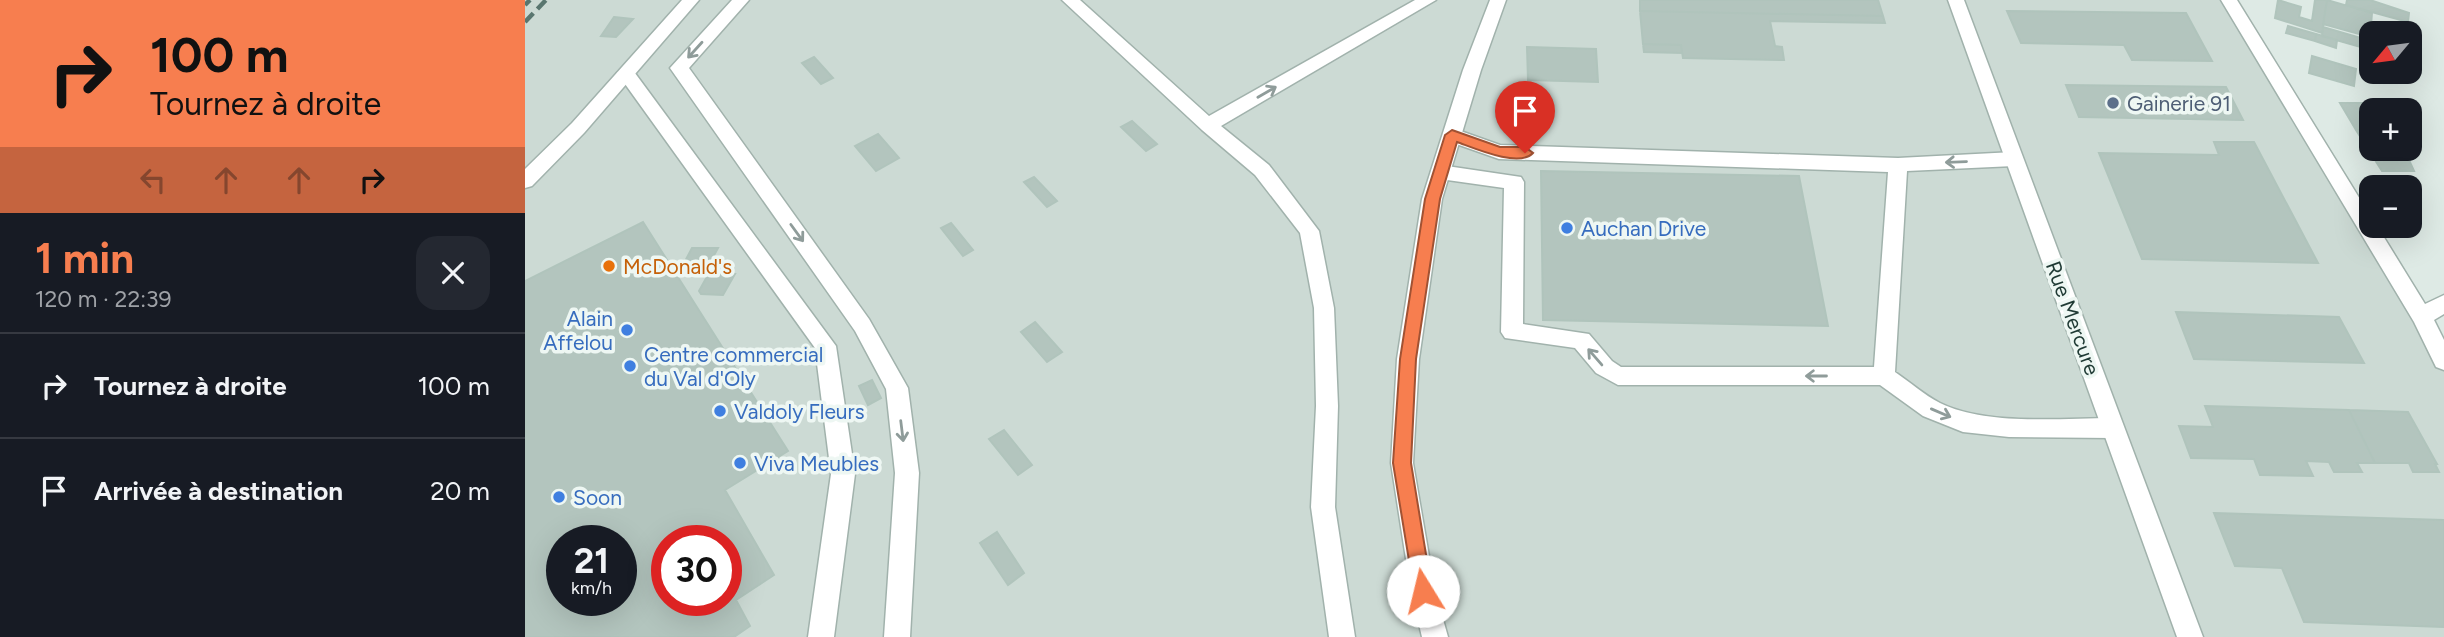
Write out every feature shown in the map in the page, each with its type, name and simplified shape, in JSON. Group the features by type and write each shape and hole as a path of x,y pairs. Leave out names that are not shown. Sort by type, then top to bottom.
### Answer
{"street":[{"path":"525,181 578,128 691,0"},
{"path":"741,0 679,68 862,325 897,388 907,473 897,637"},
{"path":"1070,0 1208,125 1262,170 1309,231 1324,308 1327,406 1322,507 1342,637"},
{"path":"1208,125 1428,0"},
{"path":"1435,637 1423,591 1402,463 1408,359 1432,199 1498,0"},
{"name":"Rue Mercure","path":"1955,0 2190,637"},
{"path":"2229,0 2422,317 2442,356"},
{"path":"626,73 825,346 843,474 821,637"},
{"path":"1452,135 1499,152 1898,164 2014,159"},
{"path":"1884,376 1898,164"},
{"path":"1440,172 1514,182 1512,332 1581,340 1604,367 1618,376 1884,376 1931,409 1963,422 2009,426 2113,428"},
{"path":"2422,317 2444,303"}],"shaded area":[{"path":"525,0 2224,0 2292,120 2359,220 2359,238 2371,238 2444,346 2444,637 525,637"}],"building":[{"path":"1640,0 1878,0 1883,16 1640,11"},
{"path":"2278,0 2301,7 2299,17 2312,21 2315,0 2327,0 2322,33 2275,18"},
{"path":"2327,0 2372,13 2371,21 2359,21 2359,34 2323,24"},
{"path":"2347,0 2370,0 2409,13 2408,21 2404,21 2346,5"},
{"path":"1640,11 1883,16 1885,23 1770,21 1775,46 1782,47 1784,60 1683,58 1681,45 1643,44"},
{"path":"2007,11 2186,13 2212,61 2132,60 2124,45 2021,43"},
{"path":"614,17 633,19 616,37 601,36"},
{"path":"2288,26 2316,34 2315,41 2286,33"},
{"path":"2323,27 2359,38 2359,47 2322,36"},
{"path":"2316,34 2337,40 2336,48 2315,41"},
{"path":"1643,44 1681,45 1682,53 1644,52"},
{"path":"1527,47 1596,49 1598,82 1528,80"},
{"path":"2312,56 2356,69 2354,86 2309,73"},
{"path":"814,57 833,78 821,84 802,63"},
{"path":"2066,85 2226,87 2243,120 2079,117"},
{"path":"2340,103 2359,103 2359,130 2356,130"},
{"path":"1132,121 1157,144 1146,151 1121,127"},
{"path":"878,134 899,158 876,171 855,146"},
{"path":"2214,142 2254,142 2318,263 2142,259 2099,153 2219,155"},
{"path":"2376,161 2409,161 2414,171 2382,171"},
{"path":"1541,171 1799,176 1828,326 1543,320"},
{"path":"1034,177 1057,201 1047,207 1024,182"},
{"name":"Centre commercial du Val d'Oly","path":"643,222 788,451 725,490 774,575 742,596 742,525 651,525 651,616 742,616 742,611 750,626 734,637 525,637 525,281"},
{"path":"951,223 973,250 963,256 941,228"},
{"path":"692,248 718,248 706,270 685,269 683,265"},
{"path":"709,273 735,274 723,295 701,294 699,291"},
{"path":"2176,312 2339,317 2364,363 2194,359"},
{"path":"1035,322 1062,352 1047,362 1021,332"},
{"path":"872,380 881,398 868,405 859,386"},
{"path":"2205,406 2349,410 2375,463 2357,463 2362,472 2334,472 2329,462 2306,461 2313,476 2260,475 2254,459 2191,458 2179,426 2213,427"},
{"path":"2349,410 2408,412 2439,472 2413,472 2409,463 2375,463"},
{"path":"1004,430 1032,465 1018,475 989,439"},
{"path":"2214,513 2444,520 2444,627 2304,622 2282,568 2235,566"},
{"path":"997,532 1024,573 1008,585 980,543"}],"railway":[{"path":"525,5 530,0"},
{"path":"525,22 546,0"}],"place":[{"name":"Gainerie 91","path":"2113,103"},
{"name":"Auchan Drive","path":"1567,228"},
{"name":"McDonald's","path":"609,266"},
{"name":"Alain Affelou","path":"627,330"},
{"name":"Centre commercial du Val d'Oly","path":"630,366"},
{"name":"Valdoly Fleurs","path":"720,411"},
{"name":"Viva Meubles","path":"740,463"},
{"name":"Soon","path":"559,497"}],"route":[{"path":"1423,591 1402,463 1408,359 1432,199 1452,135 1499,152 1525,153"}]}
